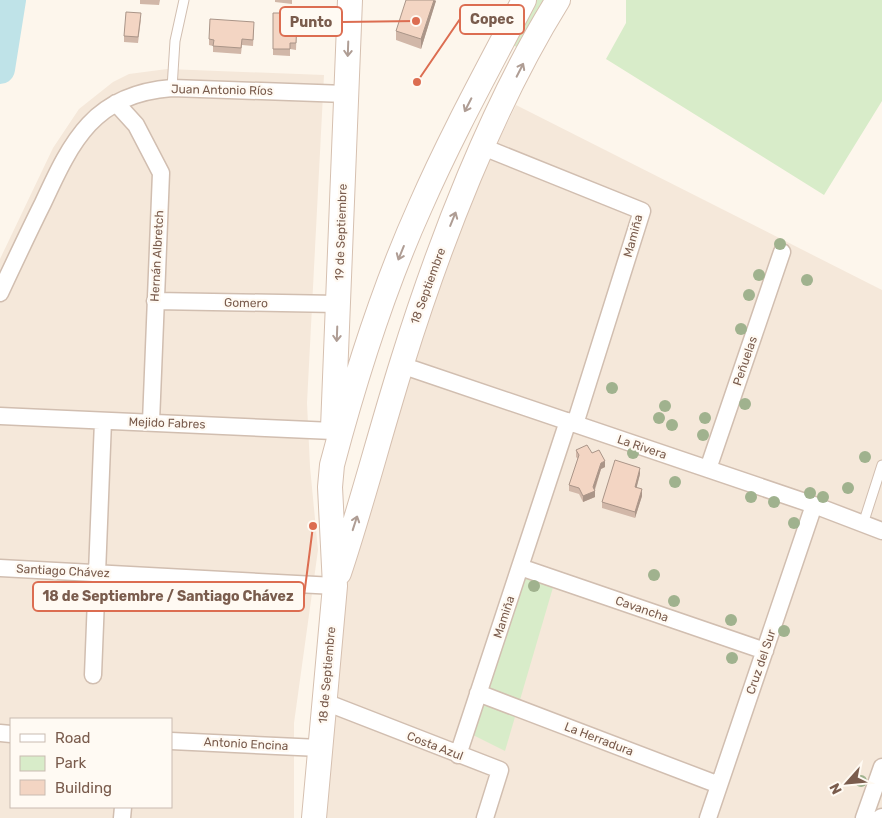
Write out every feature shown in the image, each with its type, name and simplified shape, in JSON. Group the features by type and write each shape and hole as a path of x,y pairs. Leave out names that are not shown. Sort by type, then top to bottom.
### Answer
{"main road":[{"name":"19 de Septiembre","path":"332,465 350,0"},
{"path":"332,465 380,312 419,208 453,135 524,0"},
{"name":"18 Septiembre","path":"335,586 367,488 401,365 437,260 483,147 523,64 558,0"},
{"name":"18 de Septiembre","path":"314,818 335,586 331,532 332,465"}],"street":[{"name":"Juan Antonio Ríos","path":"0,293 69,149 94,118 116,103 144,92 172,88 346,94"},
{"name":"Hernán Albretch","path":"116,103 136,125 161,173 151,422"},
{"name":"Mamiña","path":"458,755 520,566 571,423 642,211 483,147"},
{"name":"Peñuelas","path":"708,469 782,252"},
{"name":"Gomero","path":"155,301 338,304"},
{"name":"La Rivera","path":"401,365 814,505 882,531"},
{"name":"Mejido Fabres","path":"0,416 333,431"},
{"path":"93,674 102,421"},
{"name":"Cruz del Sur","path":"708,818 814,505"},
{"name":"Cavancha","path":"520,566 765,651"},
{"name":"Santiago Chávez","path":"0,568 335,586"},
{"name":"La Herradura","path":"478,694 719,785"},
{"name":"Costa Azul","path":"324,702 500,770 485,818"},
{"name":"Antonio Encina","path":"172,741 320,748"},
{"path":"864,818 882,767"}],"lane":[{"path":"172,88 175,41 184,0"},
{"path":"863,524 882,464"}],"shaded area":[{"path":"167,69 324,75 307,403 310,467 318,550 294,723 294,818 0,818 0,259 53,148 79,109 113,82 129,74"},
{"path":"516,105 882,290 882,818 327,818 325,748 353,532 442,255"}],"green space":[{"path":"535,0 556,0 527,51 512,45"},
{"path":"626,0 882,0 882,101 824,195 606,59 626,23"},
{"path":"528,565 554,584 505,751 473,735"}],"building":[{"path":"406,0 434,0 421,39 396,31"},
{"path":"126,12 141,13 138,37 124,36"},
{"path":"273,13 292,13 292,19 297,20 296,43 290,43 290,49 273,49"},
{"path":"210,19 254,22 253,40 242,39 241,48 213,46 214,40 209,39"},
{"path":"587,445 592,453 599,450 605,461 601,463 593,487 595,491 583,496 579,488 569,485 579,455 576,450"},
{"path":"615,460 640,468 635,487 642,489 635,512 602,502"}],"waterway":[{"path":"0,69 11,0"}],"place":[{"name":"Punto","path":"416,21"},
{"name":"Copec","path":"417,82"},
{"name":"18 de Septiembre / Santiago Chávez","path":"313,526"}]}
